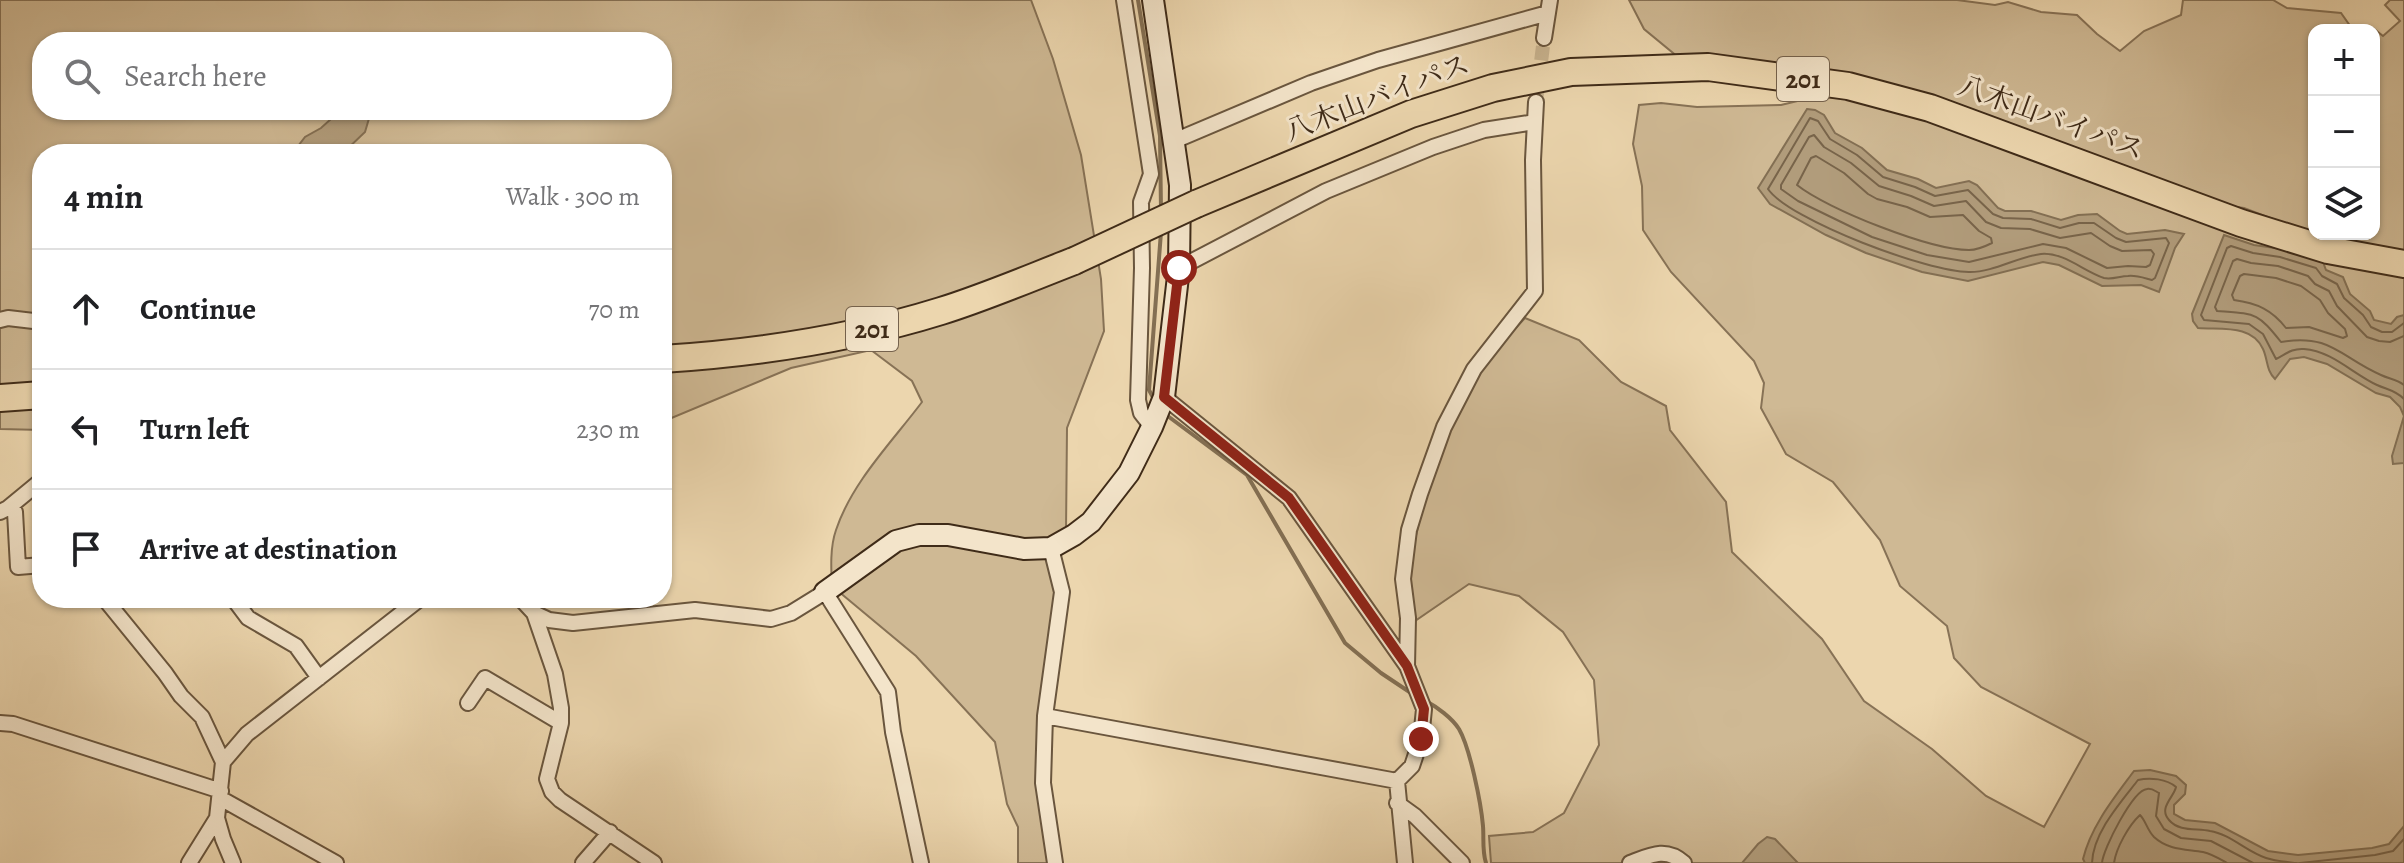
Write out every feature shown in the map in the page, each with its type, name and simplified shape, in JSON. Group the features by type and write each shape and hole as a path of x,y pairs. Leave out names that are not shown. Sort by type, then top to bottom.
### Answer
{"highway":[{"name":"八木山バイパス","path":"672,358 831,339 941,311 1074,261 1196,204 1411,114 1493,88 1571,72 1708,67 1848,86 1930,108 2241,223 2328,250 2404,264"},
{"path":"0,398 32,396"}],"street":[{"path":"1124,0 1151,174 1141,202 1138,400 1141,413 1152,427"},
{"path":"529,608 549,620 573,623 695,610 771,619 791,613 825,592 896,541 919,535 948,535 1024,549 1051,548 1074,535 1099,513 1129,473 1164,397 1179,268 1180,185 1153,0"},
{"path":"1174,141 1311,83 1549,6 1544,38"},
{"path":"1407,666 1408,618 1403,579 1409,530 1420,494 1444,427 1474,369 1535,291 1533,160 1536,102"},
{"path":"1179,268 1339,185 1484,130 1535,122"},
{"path":"0,320 32,321"},
{"path":"1164,397 1289,498 1407,666 1424,709 1421,739 1412,766 1397,781 1405,863"},
{"path":"6,509 32,488"},
{"path":"6,509 15,512 18,567 32,566"},
{"path":"1051,548 1062,592 1045,716 1043,783 1055,863"},
{"path":"825,592 888,692 893,732 921,863"},
{"path":"112,608 181,696 202,717 223,762 217,818 233,863"},
{"path":"240,608 248,618 296,646 319,678"},
{"path":"223,762 247,734 408,608"},
{"path":"534,613 555,674 561,708 561,723 547,779 552,792 654,863"},
{"path":"468,703 485,678 561,723"},
{"path":"1045,716 1397,781"},
{"path":"0,723 13,724 220,795 336,863"},
{"path":"1397,803 1415,816 1462,863"},
{"path":"189,863 217,818"},
{"path":"583,863 610,832"},
{"path":"1630,863 1657,852 1666,852 1684,863"}],"shaded area":[{"path":"0,0 1031,0 1053,59 1081,155 1101,279 1104,331 1067,428 1066,531 1059,545 1056,595 1040,714 1049,863 1018,863 1018,827 1007,804 995,742 916,656 832,586 833,543 843,512 862,479 922,402 912,381 871,350 791,368 672,418 672,144 32,144 32,430 0,429"},
{"path":"1629,0 1957,0 1995,5 2008,2 2041,12 2077,15 2120,51 2144,31 2181,15 2183,0 2273,0 2287,8 2341,13 2349,24 2308,24 2308,232 2244,208 2215,204 2023,131 1678,57 1644,29"},
{"path":"2390,0 2404,0 2404,256 2328,240 2380,240 2380,34 2383,36 2400,21 2385,5"},
{"path":"1835,92 1878,103 2404,275 2404,863 1491,863 1489,836 1533,832 1564,813 1599,745 1594,680 1563,632 1519,596 1469,584 1415,621 1411,589 1413,555 1435,470 1469,389 1481,369 1525,318 1579,340 1621,382 1666,406 1670,430 1726,502 1732,552 1822,639 1864,701 1932,749 1986,796 2044,827 2090,744 1981,687 1954,658 1947,626 1900,586 1880,540 1833,482 1786,454 1761,408 1764,383 1754,361 1671,272 1643,230 1642,186 1633,144 1639,105 1781,105"}],"water":[{"path":"1807,109 1824,115 1835,133 1862,148 1887,170 1936,188 1969,181 2005,211 2031,211 2061,220 2097,214 2127,234 2165,230 2184,234 2175,248 2159,292 2141,285 2102,286 2059,265 2043,262 1968,281 1922,272 1866,253 1826,235 1770,204 1758,188"},
{"path":"330,120 369,120 365,132 352,144 300,144"},
{"path":"2224,235 2323,262 2326,270 2343,277 2350,294 2370,311 2374,320 2391,324 2404,315 2404,416 2390,397 2376,393 2327,364 2304,357 2290,359 2275,379 2263,349 2251,335 2235,330 2198,328 2192,314"},
{"path":"2404,416 2404,463 2393,464 2392,456"},
{"path":"2150,770 2176,776 2186,785 2185,794 2174,805 2174,814 2185,820 2215,823 2268,851 2298,855 2372,848 2389,844 2404,826 2404,863 2085,863 2083,859 2092,835 2111,802 2134,771"},
{"path":"1767,837 1775,839 1798,863 1742,863"}],"waterway":[{"path":"1138,0 1160,136 1161,211"},
{"path":"1155,401 1149,390 1161,232"},
{"path":"1165,414 1247,475 1345,643 1414,695"},
{"path":"1426,701 1452,721 1463,738 1480,804 1486,863"}],"tunnel":[{"path":"1536,102 1544,38"}],"route":[{"path":"1179,268 1164,397 1289,498 1407,666 1424,709 1421,739"}]}
